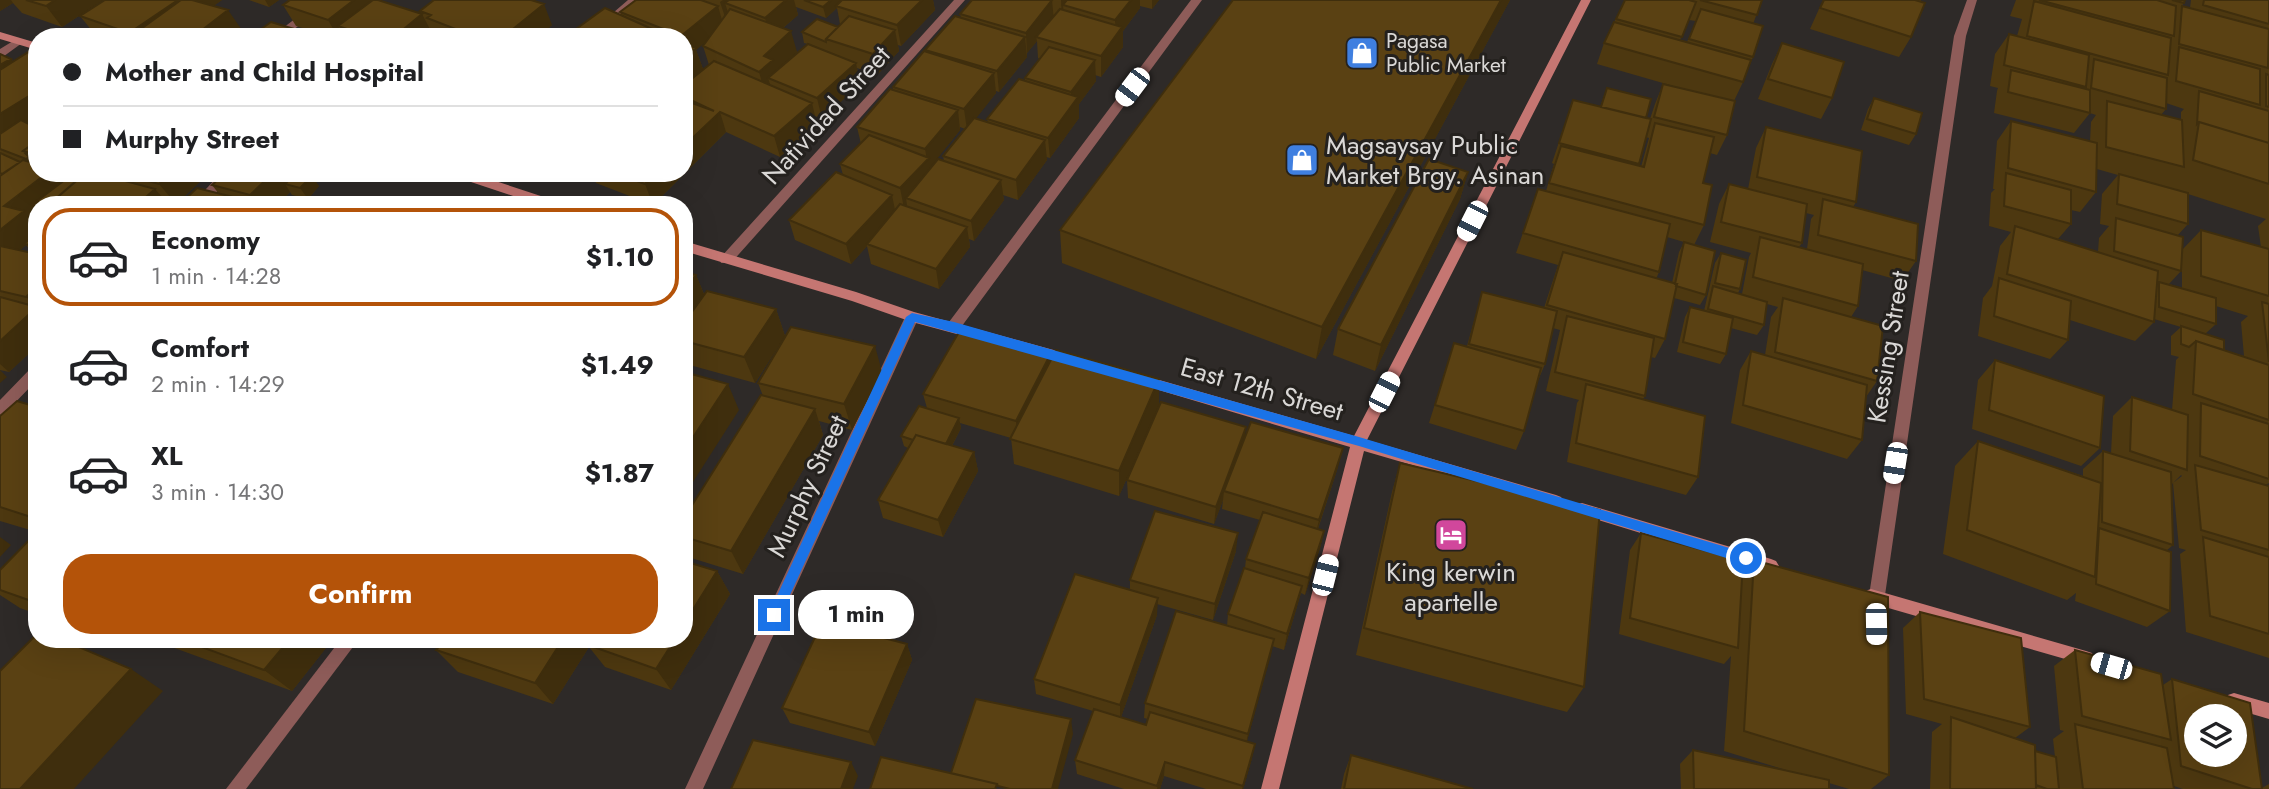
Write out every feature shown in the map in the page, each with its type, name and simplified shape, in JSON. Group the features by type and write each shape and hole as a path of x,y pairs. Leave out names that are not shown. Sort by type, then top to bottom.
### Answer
{"street":[{"path":"288,28 327,0"},
{"path":"601,28 635,0"},
{"name":"Natividad Street","path":"726,260 960,0"},
{"path":"954,327 1197,0"},
{"path":"1270,789 1359,442 1586,0"},
{"name":"Kessing Street","path":"1876,624 1868,595 1960,36 1972,0"},
{"path":"0,35 28,44"},
{"path":"0,55 18,41"},
{"path":"206,196 219,182"},
{"path":"485,182 527,196"},
{"path":"693,249 856,297 912,317 1084,364"},
{"name":"Murphy Street","path":"694,789 912,317"},
{"name":"East 12th Street","path":"1124,375 1359,442 1782,569"},
{"path":"0,409 28,380"},
{"path":"1868,595 2098,662"},
{"path":"235,789 344,648"},
{"path":"2217,696 2269,711"}],"building":[{"path":"26,0 55,0 46,6"},
{"path":"105,0 178,0 136,28 115,28 80,16"},
{"path":"181,0 192,0 228,10 205,28 142,28"},
{"path":"290,0 354,0 328,20 283,5"},
{"path":"373,0 422,14 405,28 338,26"},
{"path":"434,0 531,0 544,4 514,28 453,28 427,18 431,15 420,11"},
{"path":"636,0 701,0 718,6 691,28 661,28 620,12"},
{"path":"729,0 786,0 765,18 725,3"},
{"path":"804,0 831,0 823,7"},
{"path":"842,0 922,0 897,25 836,6"},
{"path":"972,0 1052,0 1026,33 960,14"},
{"path":"1067,0 1131,0 1115,20 1063,5"},
{"name":"Magsaysay Public Market Brgy. Asinan","path":"1233,0 1501,0 1322,327 1060,230"},
{"path":"1625,0 1696,2 1682,37 1616,19"},
{"path":"1700,0 1762,0 1757,15"},
{"path":"1824,0 1915,0 1925,3 1911,37 1820,8"},
{"path":"2039,0 2157,0 2176,6 2174,36"},
{"path":"2204,0 2269,0 2269,24 2203,5"},
{"path":"2034,1 2171,38 2168,75 2027,36"},
{"path":"2182,6 2269,29 2268,68 2179,44"},
{"path":"605,8 650,28 577,28"},
{"path":"730,9 791,31 764,56 773,60 759,72 703,46"},
{"path":"1060,9 1122,27 1101,56 1036,37"},
{"path":"1701,9 1763,26 1753,57 1689,39"},
{"path":"849,16 895,30 873,54 826,39"},
{"path":"955,16 1025,37 997,71 925,50"},
{"path":"817,19 838,27 826,42 802,32"},
{"path":"271,22 291,28 263,28"},
{"path":"1614,22 1751,60 1743,82 1604,43"},
{"path":"2009,34 2089,55 2086,87 2004,65"},
{"path":"1782,43 1844,62 1832,98 1768,79"},
{"path":"808,44 856,63 817,98 768,78"},
{"path":"1049,47 1095,60 1071,92 1025,78"},
{"path":"2179,47 2260,69 2260,105 2176,81"},
{"path":"924,51 994,73 964,109 893,87"},
{"path":"28,52 28,97 0,114 0,70"},
{"path":"0,54 11,59 0,65"},
{"path":"2094,59 2167,78 2166,109 2091,88"},
{"path":"714,61 812,103 774,136 720,112 693,138 693,103 714,111 693,101 693,78"},
{"path":"2011,70 2090,90 2090,113 2008,92"},
{"path":"2266,74 2269,75 2269,107 2266,106"},
{"path":"1019,79 1078,97 1048,138 987,119"},
{"path":"1663,84 1735,101 1727,135 1654,117"},
{"path":"1607,88 1651,99 1646,118 1601,107"},
{"path":"890,89 958,110 925,149 857,127"},
{"path":"2199,91 2269,111 2269,143 2199,122 2197,124"},
{"path":"1874,98 1922,113 1916,134 1867,119"},
{"path":"1573,100 1651,119 1639,164 1559,143"},
{"path":"2107,101 2182,120 2184,167 2106,147"},
{"path":"974,118 1045,140 1016,180 943,156"},
{"path":"21,120 28,124 28,147 23,151 28,158 0,149 0,134"},
{"path":"2011,121 2097,143 2096,192 2008,168"},
{"path":"2199,122 2269,143 2269,184 2193,160"},
{"path":"1655,123 1714,137 1703,183 1712,185 1704,225 1549,183 1561,146 1644,167"},
{"path":"1766,127 1862,151 1856,202 1757,177"},
{"path":"869,135 929,158 900,188 840,164"},
{"path":"0,153 20,162 2,174"},
{"path":"938,159 1001,180 971,221 906,198"},
{"path":"1429,159 1468,172 1381,345 1338,329"},
{"path":"23,160 28,161 28,182 35,182 4,206 24,211 0,230 0,176"},
{"path":"836,172 892,195 846,244 789,220"},
{"path":"2006,173 2071,190 2071,224 2004,206"},
{"path":"2119,174 2188,193 2188,224 2117,204"},
{"path":"62,182 75,182 59,196 44,196"},
{"path":"75,182 129,182 155,189 147,196 59,196"},
{"path":"215,182 264,182 250,195 212,185"},
{"path":"287,182 306,182 300,188 285,184"},
{"path":"1729,184 1807,204 1802,243 1721,222"},
{"path":"197,188 229,196 189,196"},
{"path":"1538,189 1670,224 1659,272 1523,233"},
{"path":"1823,199 1918,224 1916,261 1818,235"},
{"path":"900,204 967,227 936,269 867,244"},
{"path":"2116,218 2183,237 2181,271 2114,251"},
{"path":"2015,226 2158,271 2154,322 2007,274"},
{"path":"2201,230 2269,249 2269,296 2201,276"},
{"path":"1760,237 1863,264 1858,306 1753,277"},
{"path":"1684,242 1715,251 1706,295 1675,284"},
{"path":"0,246 28,252 28,295 0,291"},
{"path":"1563,252 1677,284 1665,339 1547,305"},
{"path":"1721,253 1746,260 1740,289 1715,283"},
{"path":"1999,278 2071,301 2068,340 1994,316"},
{"path":"2159,282 2216,298 2216,324 2159,307"},
{"path":"1713,286 1767,302 1764,325 1708,309"},
{"path":"707,291 776,309 744,357 693,343 693,310"},
{"path":"1482,292 1557,311 1545,364 1469,344"},
{"path":"0,297 28,305 28,315 0,341"},
{"path":"1783,298 1883,326 1877,381 1775,352"},
{"path":"2262,302 2269,304 2269,362"},
{"path":"1690,307 1733,318 1726,354 1683,342"},
{"path":"1567,316 1654,338 1645,396 1555,372"},
{"path":"2181,326 2224,340 2224,350 2196,341 2189,347 2181,344"},
{"path":"791,327 875,346 844,404 758,383"},
{"path":"959,332 1049,357 1016,421 923,394"},
{"path":"2196,341 2269,365 2269,420 2193,394"},
{"path":"1454,343 1541,368 1524,431 1435,405"},
{"path":"1056,350 1159,379 1119,471 1010,439"},
{"path":"1751,351 1867,385 1862,440 1743,405"},
{"path":"1995,360 2104,396 2100,448 1989,410"},
{"path":"693,374 728,384 693,437"},
{"path":"1586,384 1705,416 1698,477 1576,443"},
{"path":"761,395 815,409 731,551 693,540 693,504"},
{"path":"2132,397 2188,415 2187,470 2130,451"},
{"path":"17,401 28,404 28,516 0,507 0,416"},
{"path":"1161,402 1246,427 1216,507 1127,480"},
{"path":"2201,403 2269,424 2269,479 2200,456"},
{"path":"919,406 959,418 946,444 916,435 913,440 901,436"},
{"path":"1251,422 1343,448 1319,520 1224,491"},
{"path":"916,435 974,452 938,520 878,500"},
{"path":"1978,441 2101,483 2095,577 1967,530"},
{"path":"2103,451 2171,472 2173,545 2102,522"},
{"path":"1400,463 1600,510 1584,687 1364,628"},
{"path":"2195,465 2269,486 2269,550 2201,530"},
{"path":"1155,511 1238,533 1215,604 1130,580"},
{"path":"1263,512 1324,531 1309,578 1246,559"},
{"path":"2099,528 2171,552 2170,611 2096,584"},
{"path":"1641,533 1743,561 1738,648 1630,618"},
{"path":"2203,537 2269,557 2269,634 2210,616"},
{"path":"28,541 28,600 0,590 0,570"},
{"path":"1754,560 1888,597 1889,775 1744,731"},
{"path":"693,564 717,571 693,610"},
{"path":"1244,568 1302,586 1287,634 1228,614"},
{"path":"1075,574 1158,598 1120,705 1034,679"},
{"path":"1176,611 1274,639 1248,734 1145,703"},
{"path":"1920,612 2021,638 2030,727 1924,699"},
{"path":"822,622 907,644 869,732 782,708"},
{"path":"28,643 28,648 81,648 131,669 20,789 0,789 0,671"},
{"path":"204,648 282,648 264,670"},
{"path":"438,648 557,648 535,683 436,650"},
{"path":"596,648 669,648 656,669"},
{"path":"2075,650 2161,674 2171,740 2082,716"},
{"path":"2172,679 2250,703 2262,789 2252,789 2184,767 2247,767 2247,704 2184,704 2184,767 2181,766"},
{"path":"976,699 1071,719 1052,789 1010,789 951,773"},
{"path":"1094,709 1146,725 1150,712 1255,744 1243,786 1165,762 1157,786 1075,760"},
{"path":"1951,717 2035,745 2036,789 1950,789"},
{"path":"2075,724 2167,748 2174,789 2083,789"},
{"path":"753,740 851,762 841,789 731,789"},
{"path":"1693,750 1829,780 1829,789 1694,789"},
{"path":"2035,751 2056,757 2059,789 2036,785"},
{"path":"1351,755 1473,789 1344,789"},
{"path":"881,757 997,784 995,789 870,789"}],"place":[{"name":"Pagasa Public Market","path":"1362,53"},
{"name":"Magsaysay Public Market Brgy. Asinan","path":"1302,160"},
{"name":"King kerwin apartelle","path":"1451,535"}],"route":[{"path":"774,615 912,317 1359,442 1746,558"}]}
